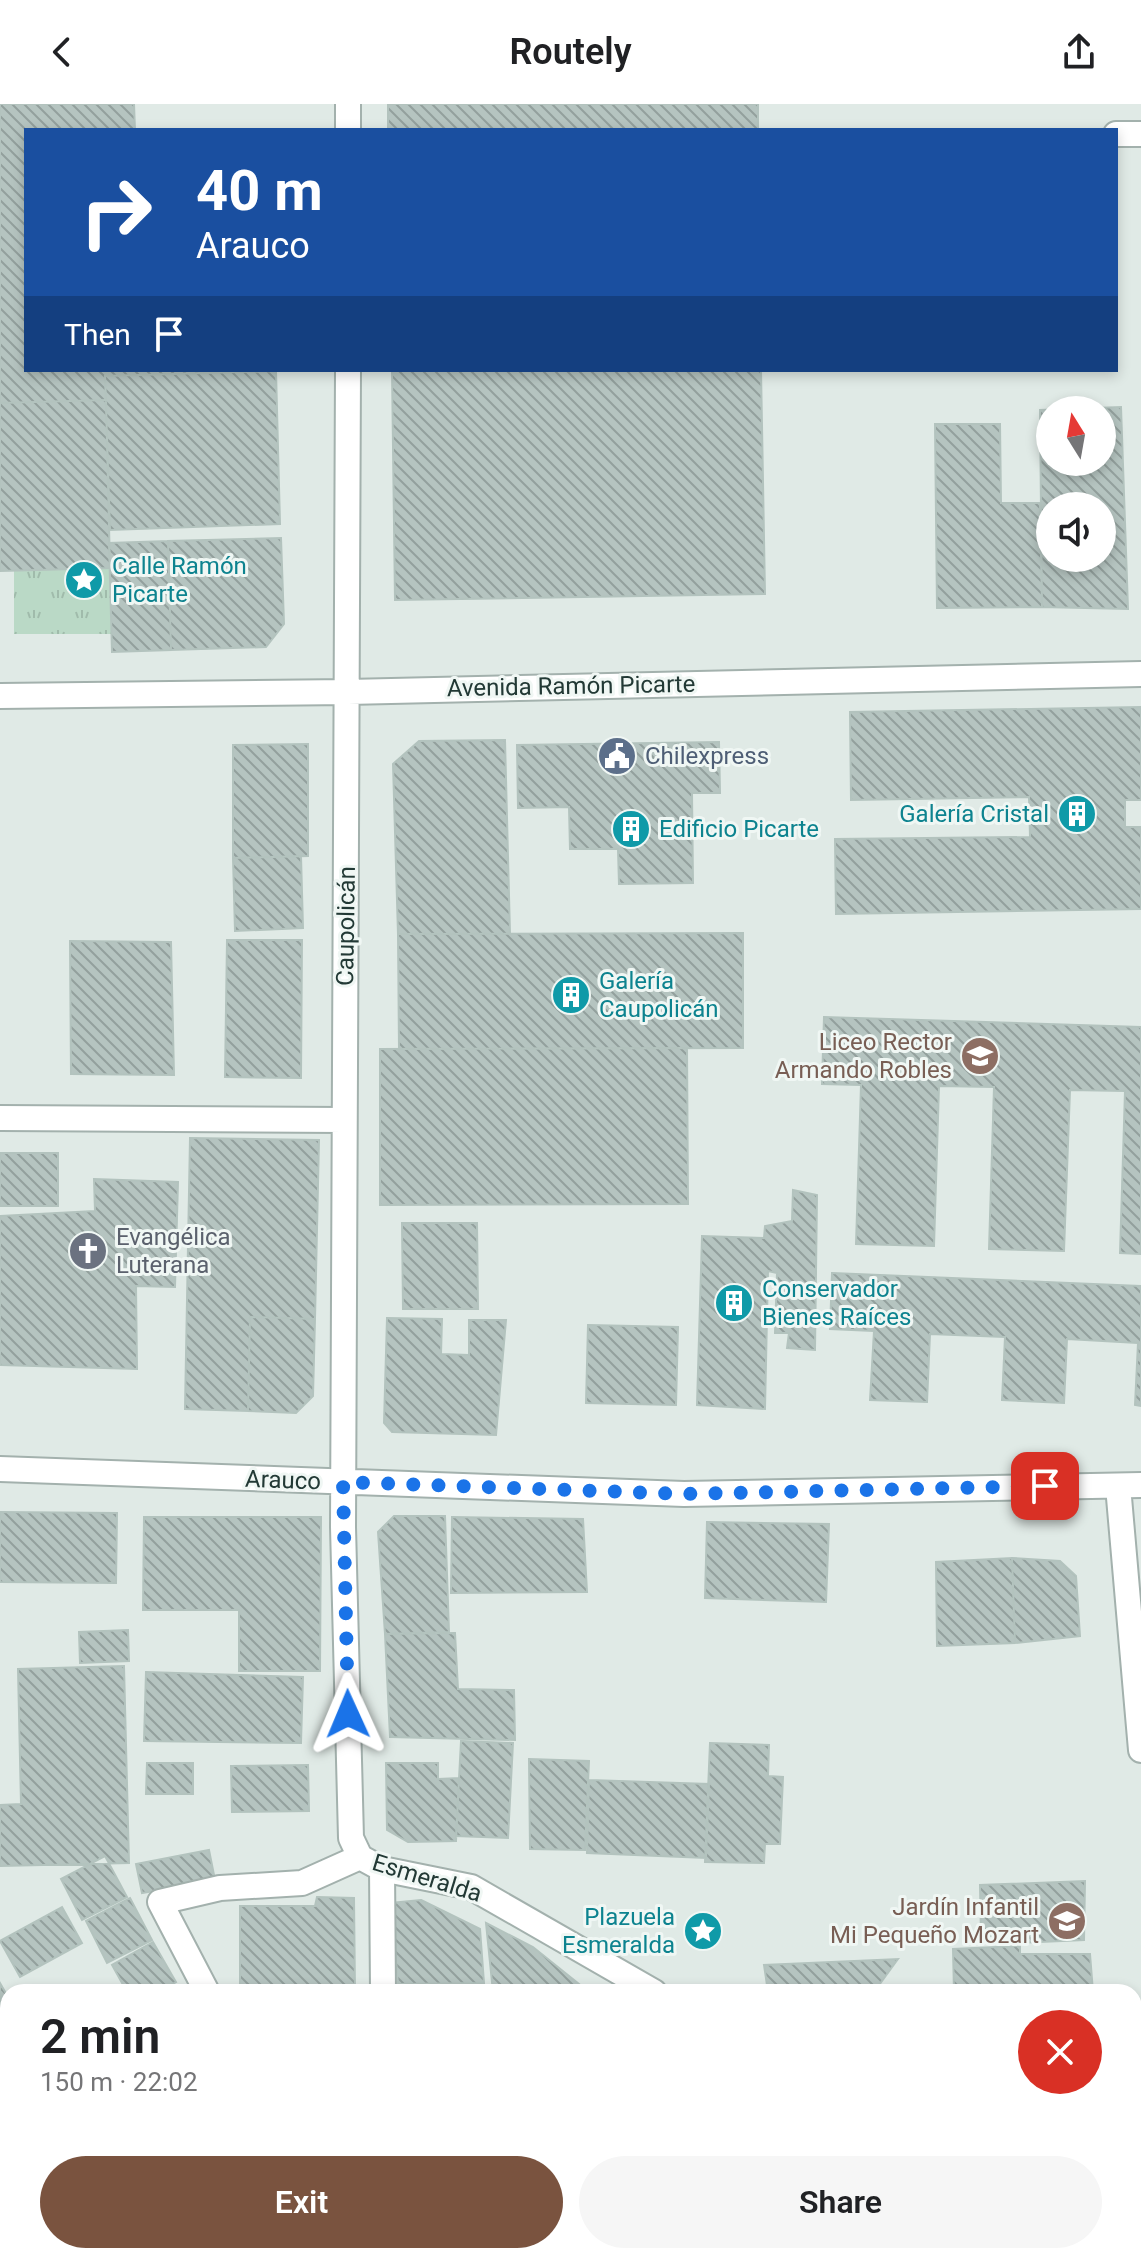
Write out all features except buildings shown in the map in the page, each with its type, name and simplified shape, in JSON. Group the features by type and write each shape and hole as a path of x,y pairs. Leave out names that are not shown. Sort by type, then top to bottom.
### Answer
{"street":[{"path":"348,104 348,128"},
{"path":"1118,134 1141,134"},
{"name":"Caupolicán","path":"343,1482 348,372"},
{"name":"Avenida Ramón Picarte","path":"0,696 348,692 1141,674"},
{"path":"0,1118 344,1120"},
{"name":"Arauco","path":"0,1469 684,1494 1130,1485"},
{"name":"Esmeralda","path":"343,1482 351,1838 360,1857 382,1869 471,1887 640,1984"},
{"path":"1130,1485 1141,1750"},
{"path":"203,1984 160,1902 220,1888 302,1883 360,1857"},
{"path":"382,1869 383,1984"}],"green space":[{"path":"110,568 111,634 14,634 14,571"}],"place":[{"name":"Calle Ramón Picarte","path":"84,580"},
{"name":"Chilexpress","path":"617,756"},
{"name":"Galería Cristal","path":"1077,814"},
{"name":"Edificio Picarte","path":"631,829"},
{"name":"Galería Caupolicán","path":"571,995"},
{"name":"Liceo Rector Armando Robles","path":"980,1056"},
{"name":"Evangélica Luterana","path":"88,1251"},
{"name":"Conservador Bienes Raíces","path":"734,1303"},
{"name":"Jardín Infantil Mi Pequeño Mozart","path":"1067,1921"},
{"name":"Plazuela Esmeralda","path":"703,1931"}],"route":[{"path":"348,1714 343,1482 684,1494 1045,1486"}]}
